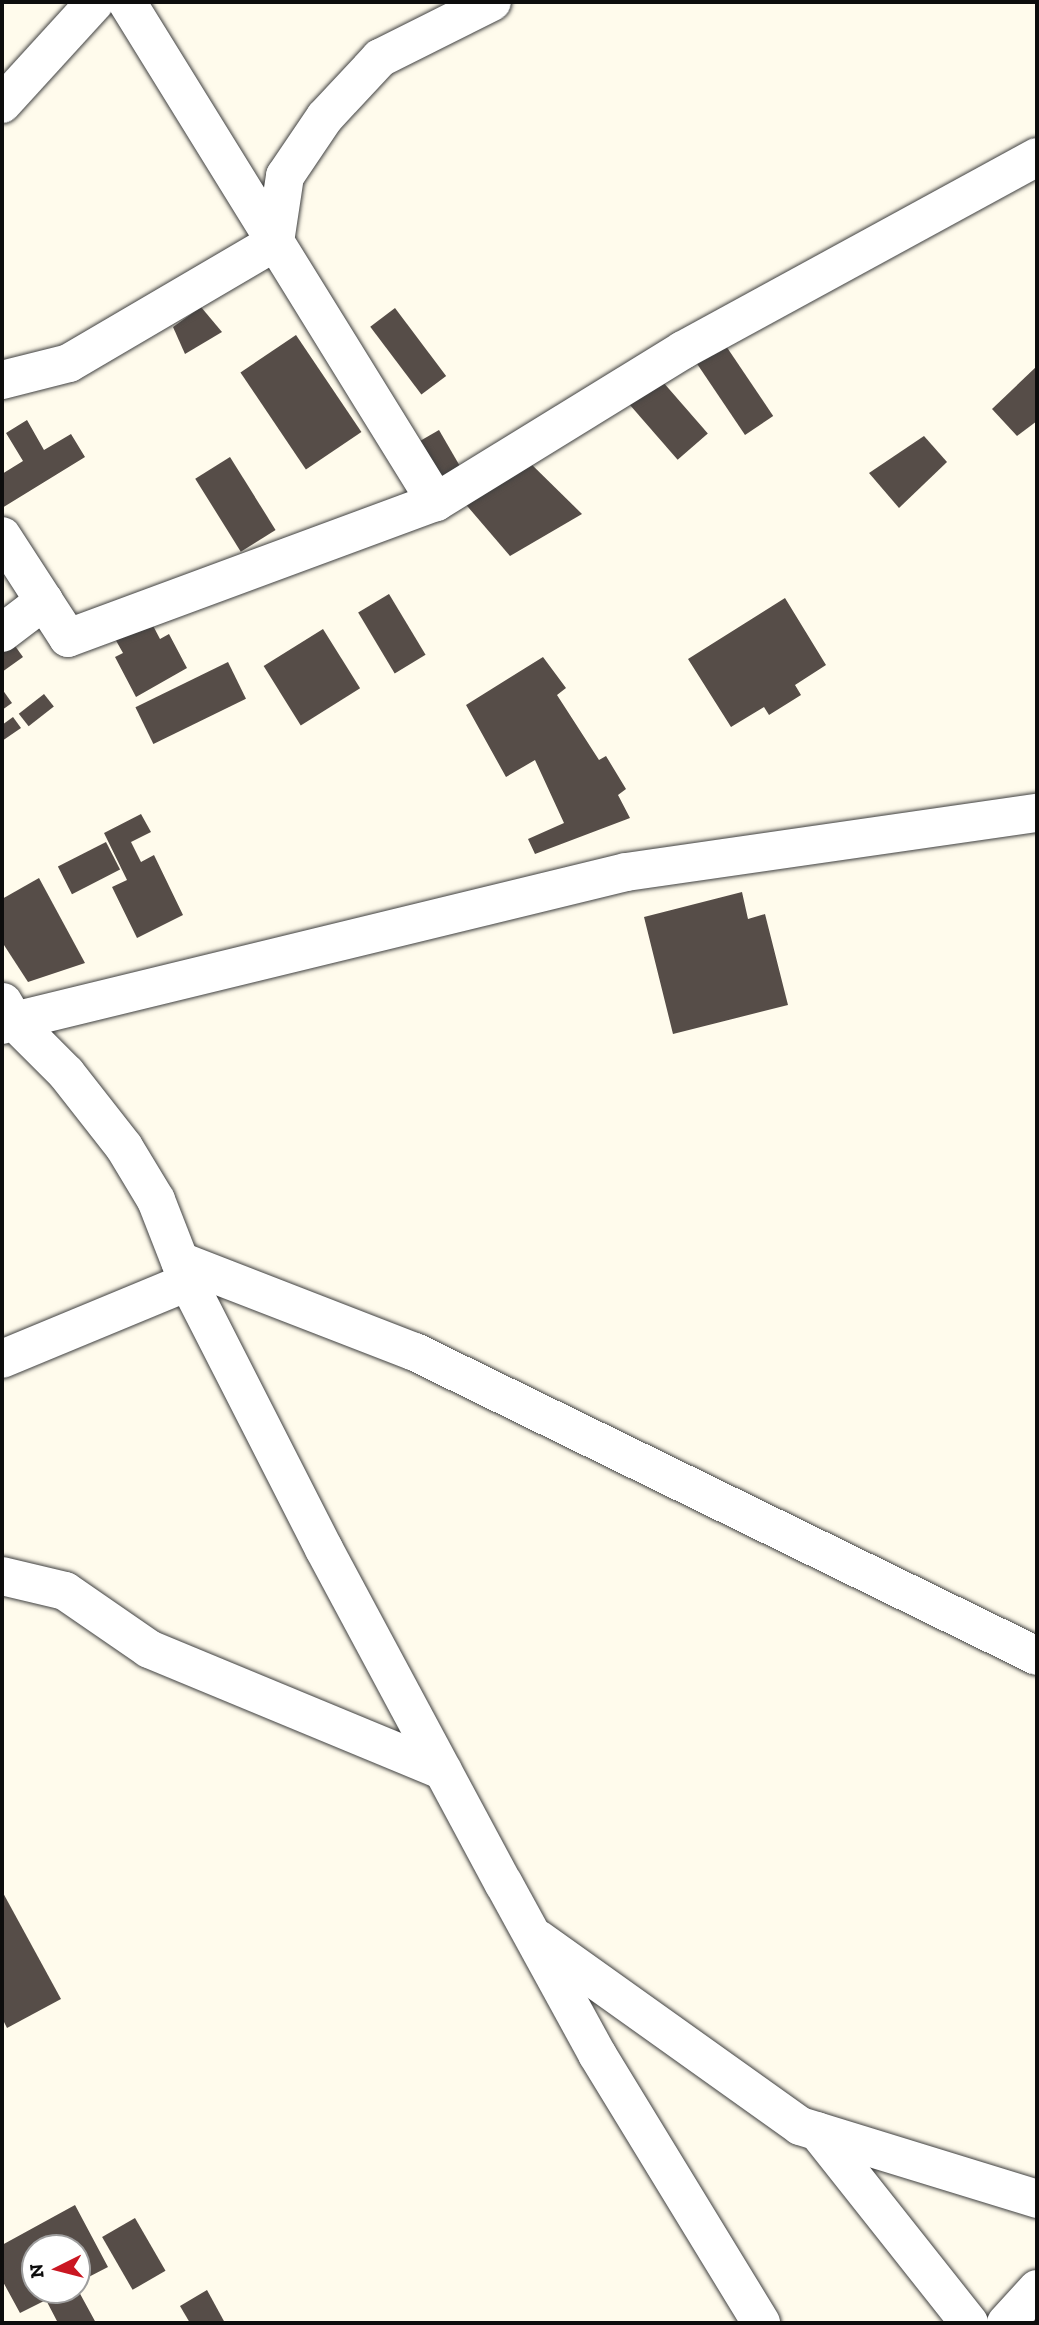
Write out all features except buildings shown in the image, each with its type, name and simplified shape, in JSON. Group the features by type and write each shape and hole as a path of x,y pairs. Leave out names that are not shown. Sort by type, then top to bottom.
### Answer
{"street":[{"path":"2,104 95,2"},
{"path":"127,2 436,502"},
{"path":"275,242 285,176 326,117 380,58 492,2"},
{"path":"2,536 68,638 436,502 683,350 1037,157"},
{"path":"2,380 69,363 275,242"},
{"path":"2,633 44,601"},
{"path":"6,1015 626,872 1037,813"},
{"path":"6,1015 66,1073 124,1147 156,1200 184,1271 443,1771 531,1934 639,2124 761,2323"},
{"path":"2,1359 184,1271 415,1352 1037,1656"},
{"path":"2,1576 65,1591 149,1649 443,1771"},
{"path":"531,1934 800,2126 1037,2199"},
{"path":"817,2131 970,2323"},
{"path":"1006,2323 1037,2289"}]}
